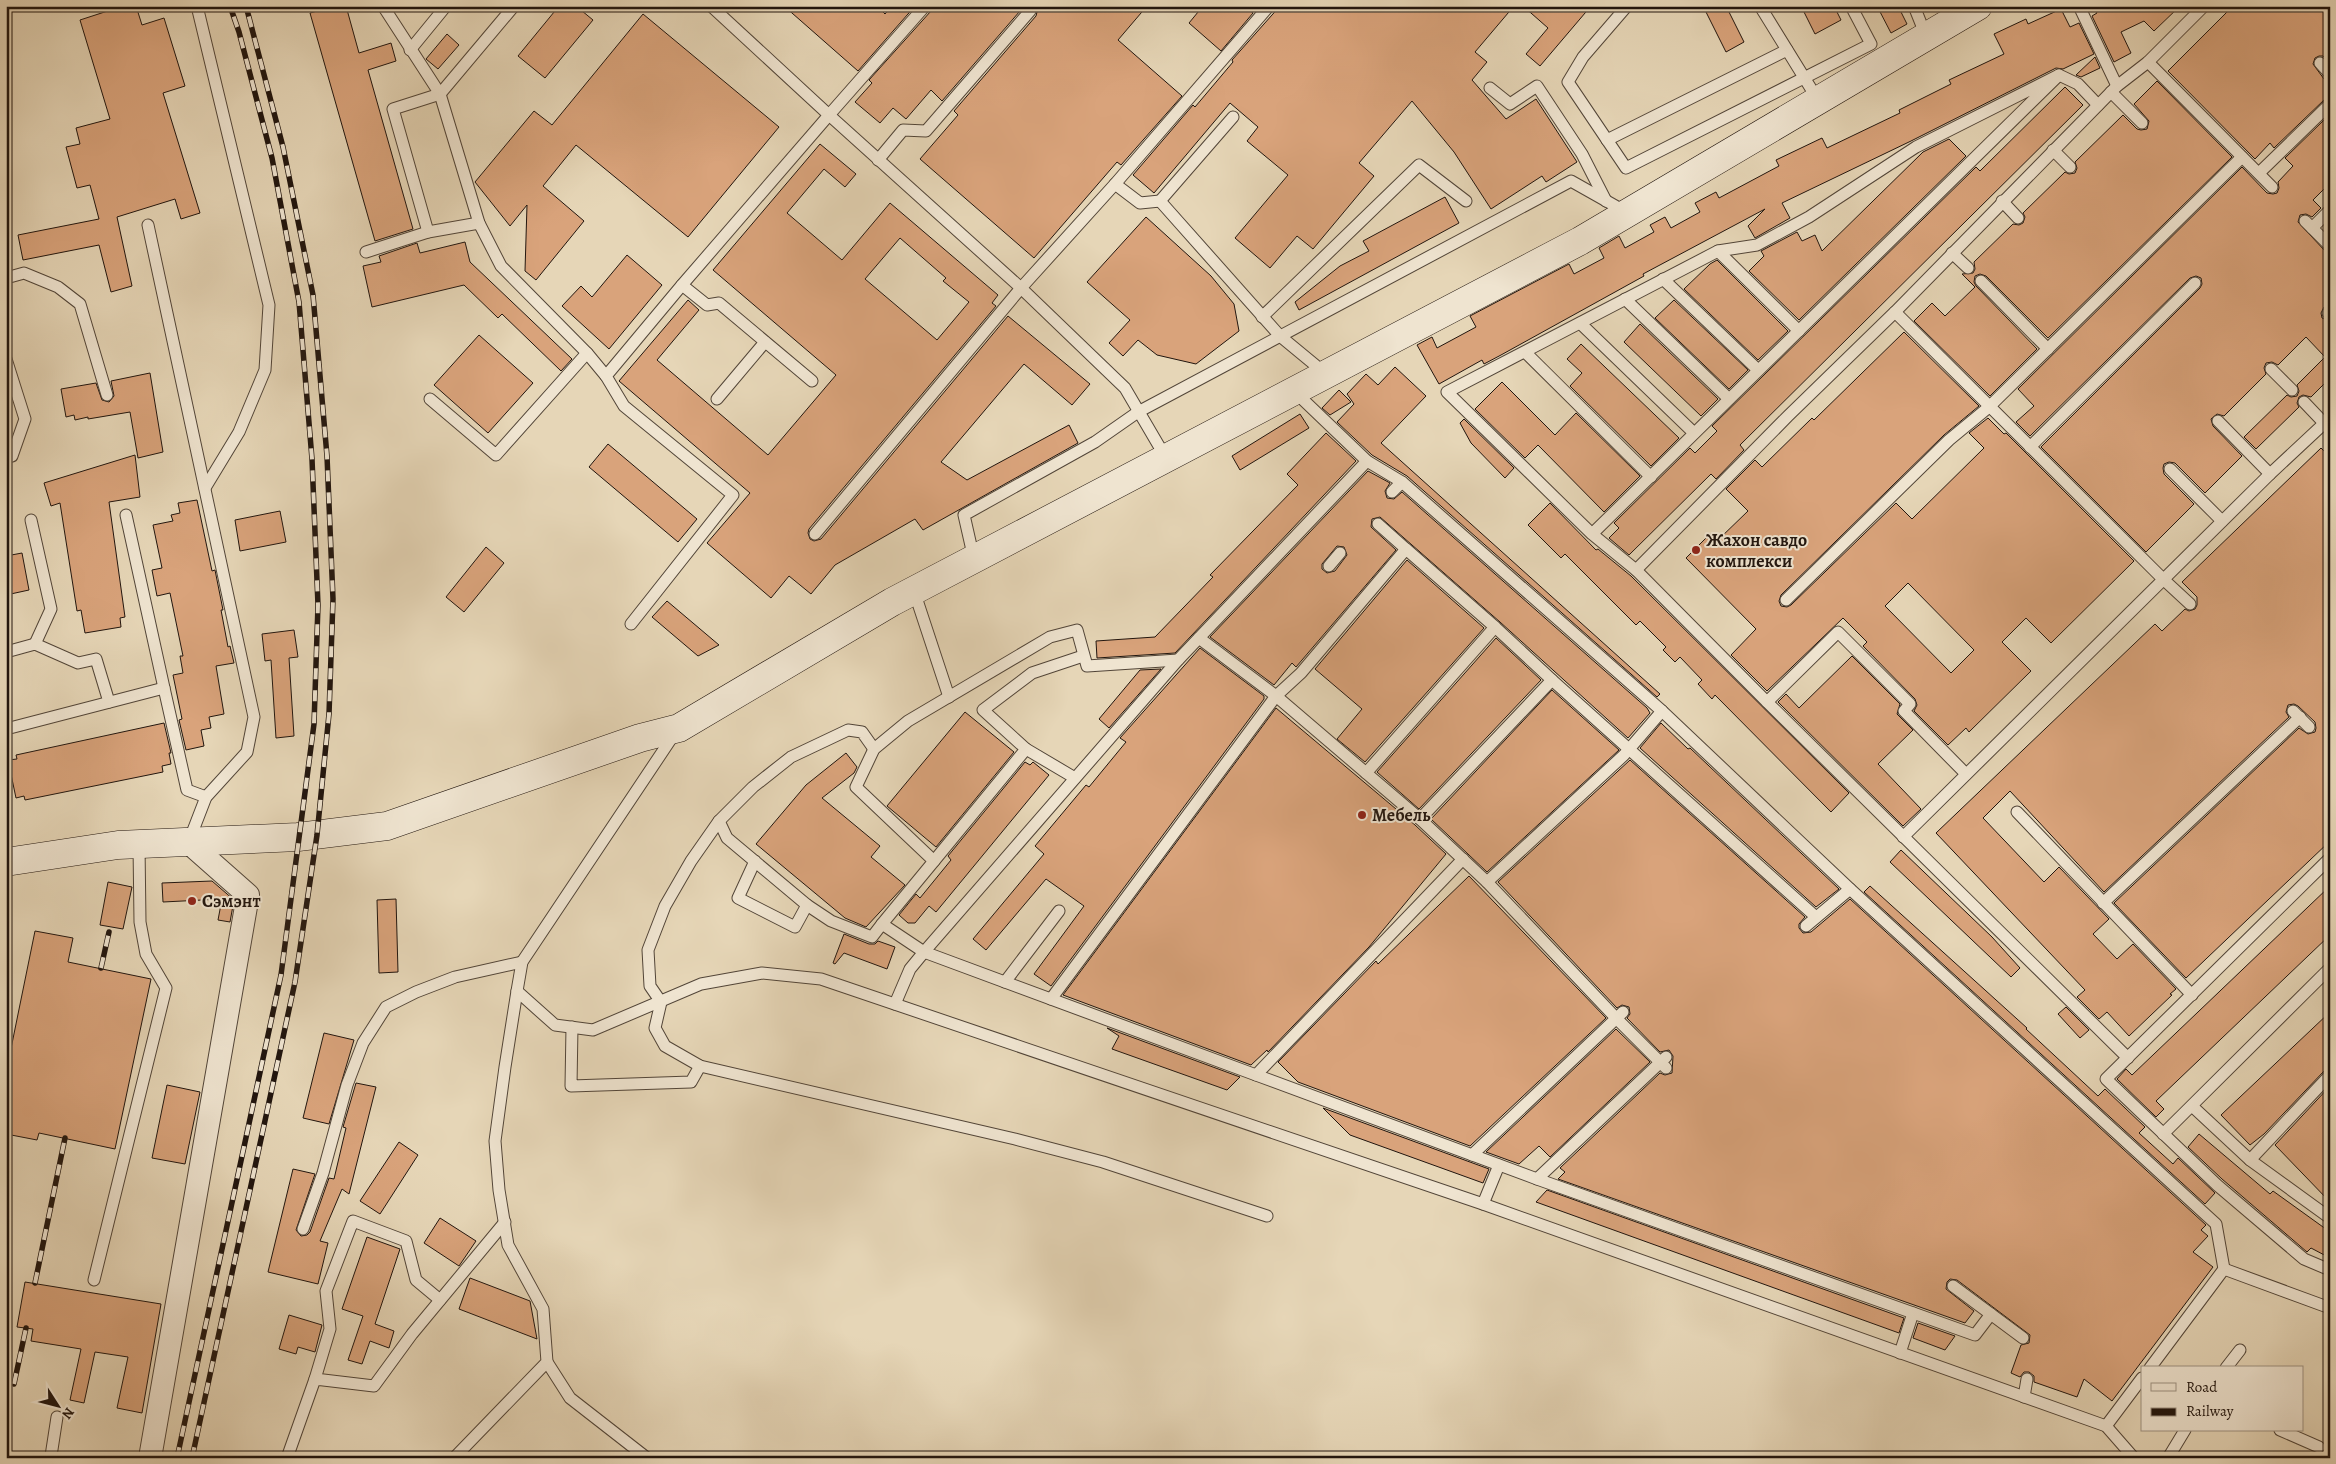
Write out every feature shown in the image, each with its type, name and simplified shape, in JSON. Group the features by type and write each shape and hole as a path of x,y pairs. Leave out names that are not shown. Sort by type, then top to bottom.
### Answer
{"main road":[{"path":"8,858 118,846 317,835 387,826 631,741 679,728 914,591 1580,241 1616,207 1811,89 1926,36 1978,6"}],"street":[{"path":"150,1458 248,895 188,842"}],"lane":[{"path":"383,6 440,94 479,223 500,266 587,352 606,376 624,406 733,495 631,624"},
{"path":"410,50 446,6"},
{"path":"428,232 394,109 440,94 514,6"},
{"path":"711,6 829,116 1020,288 1125,388 1166,458"},
{"path":"606,376 682,285 925,6"},
{"path":"878,160 903,130 926,131 1030,11 1025,6"},
{"path":"815,534 1020,288 1116,184 1269,6"},
{"path":"1627,6 1583,56 1568,82 1626,168 1811,89 1871,44 1851,6"},
{"path":"1760,6 1811,89"},
{"path":"1914,6 1926,36"},
{"path":"2079,6 2114,89 2142,123"},
{"path":"1636,570 1788,416 1895,312 2114,89 2148,62 2204,6"},
{"path":"197,7 269,305 265,370 239,432 205,488"},
{"path":"1607,140 1787,50"},
{"path":"2148,62 2272,187"},
{"path":"2320,63 2330,74"},
{"path":"2060,75 2078,84 2098,105"},
{"path":"2060,75 1916,147 1809,217 1757,245 1718,251 1447,392 1592,534 1636,570 2128,1058"},
{"path":"1592,534 2060,75"},
{"path":"1490,88 1510,104 1537,86 1616,207"},
{"path":"2259,173 2330,104"},
{"path":"1116,184 1140,203 1160,201 1233,117"},
{"path":"2053,150 2070,167"},
{"path":"1786,600 1949,440 1989,407 2147,246 2242,158"},
{"path":"1262,317 1419,165 1466,201"},
{"path":"974,559 964,515 1095,442 1138,412 1571,181 1616,207"},
{"path":"1160,201 1280,336 1326,374"},
{"path":"2002,201 2018,218"},
{"path":"2330,210 2309,224 2330,246"},
{"path":"366,252 428,232 479,223"},
{"path":"148,225 254,717 246,752 206,797 188,842"},
{"path":"1718,251 1799,331"},
{"path":"1952,253 1968,268"},
{"path":"6,278 24,273 58,287 80,304 108,394"},
{"path":"1663,279 1758,370"},
{"path":"1981,281 2048,349"},
{"path":"682,285 707,305 719,303 812,381"},
{"path":"2030,447 2090,390 2192,287"},
{"path":"1625,299 1729,399"},
{"path":"1895,312 2190,604"},
{"path":"1580,323 1694,433"},
{"path":"717,399 765,342"},
{"path":"430,399 496,455 587,352"},
{"path":"1525,352 1651,477"},
{"path":"6,359 25,419 12,456 6,457"},
{"path":"2271,370 2292,390"},
{"path":"1294,391 1367,461 1402,482 1662,711 1850,889 2216,1224 2224,1269 2151,1366"},
{"path":"1903,836 2327,420 2304,402"},
{"path":"2218,422 2270,474"},
{"path":"895,1004 910,969 1075,778 1178,660 1367,461"},
{"path":"2170,470 2222,521"},
{"path":"1392,492 1402,482"},
{"path":"126,515 187,790 206,797"},
{"path":"31,520 51,609 35,644"},
{"path":"1378,524 1495,627 1763,876 1816,917"},
{"path":"1051,999 1276,696 1301,673 1406,549"},
{"path":"1330,566 1340,553"},
{"path":"914,591 948,697"},
{"path":"1366,773 1495,627"},
{"path":"934,860 856,786 874,749 908,721 1050,637 1078,630 1087,666 1178,660"},
{"path":"1767,702 1838,632 1910,704 1904,710 1966,774"},
{"path":"1199,638 1245,666 1276,696 1420,819 1487,882 1664,1063 1536,1179"},
{"path":"6,652 35,644 78,663 96,659 109,702"},
{"path":"1075,778 1026,748 983,710 1032,673 1083,656"},
{"path":"1420,819 1552,680"},
{"path":"6,728 164,688"},
{"path":"1487,882 1628,750 1662,711"},
{"path":"2103,903 2297,714 2309,727"},
{"path":"647,1458 570,1398 547,1362 543,1309 508,1245 499,1190 496,1141 505,1067 522,962 679,728"},
{"path":"874,749 862,732 848,730 791,757 753,786 719,821 691,861 666,906 648,950 650,986 661,1002 655,1028 665,1046 700,1066 1015,1139 1103,1162 1267,1216"},
{"path":"719,821 727,838 807,906 831,922 872,937 1026,748"},
{"path":"2017,812 2192,995"},
{"path":"94,1280 166,988 146,954 140,922 139,845"},
{"path":"2330,858 2106,1079 2217,1185 2304,1259 2330,1270"},
{"path":"1256,1076 1462,859"},
{"path":"755,861 738,898 795,927 807,906"},
{"path":"1806,926 1850,889"},
{"path":"1005,982 1059,910"},
{"path":"882,924 924,952 1536,1179 1975,1335 1991,1314"},
{"path":"303,1229 323,1173 346,1085 363,1043 386,1007 416,992 455,977 522,962"},
{"path":"2163,1134 2330,968"},
{"path":"517,991 555,1025 593,1030 701,984 762,973 821,979 1483,1204 2106,1426 2134,1458"},
{"path":"1472,1155 1619,1015"},
{"path":"572,1027 571,1086 691,1082 700,1066"},
{"path":"2250,1160 2330,1076"},
{"path":"2192,1106 2250,1160 2330,1218"},
{"path":"1483,1204 1499,1165"},
{"path":"287,1458 315,1379 330,1329 326,1291 353,1221 406,1241 416,1280 440,1300"},
{"path":"315,1379 374,1386 440,1300 504,1222"},
{"path":"2224,1269 2330,1308"},
{"path":"1953,1286 2023,1338"},
{"path":"1900,1353 1913,1313"},
{"path":"2228,1366 2240,1350"},
{"path":"454,1458 547,1362"},
{"path":"2024,1397 2027,1379"},
{"path":"2106,1426 2141,1379"},
{"path":"55,1457 57,1417"},
{"path":"2168,1458 2184,1432"},
{"path":"2285,1432 2319,1447"}],"building":[{"path":"123,6 136,6 142,25 164,18 185,86 163,93 200,213 181,219 175,199 117,217 132,286 111,292 99,245 23,260 18,235 99,219 90,185 77,188 66,147 80,144 76,128 110,119 80,20"},
{"path":"335,6 346,6 359,53 391,43 396,61 368,70 413,229 375,241 310,13"},
{"path":"559,6 576,6 593,20 545,78 518,56"},
{"path":"784,6 877,6 885,14 892,6 915,6 858,71"},
{"path":"932,6 1018,6 1020,11 942,101 931,90 906,119 893,108 880,123 855,102 872,83 869,80 931,11"},
{"path":"1036,6 1147,6 1118,40 1182,96 1121,165 1117,162 1034,258 920,159 958,115 954,111 1036,16"},
{"path":"1203,6 1244,6 1253,13 1221,51 1189,23"},
{"path":"1280,6 1514,6 1475,52 1487,62 1472,80 1506,119 1536,99 1577,162 1546,182 1542,176 1491,209 1454,152 1412,101 1359,163 1374,176 1313,249 1297,236 1270,268 1235,238 1288,175 1247,141 1258,127 1230,103 1154,193 1133,175 1193,105 1195,107 1233,62 1232,60"},
{"path":"1523,6 1591,6 1540,66 1526,54 1548,28"},
{"path":"1703,6 1726,6 1744,42 1726,52"},
{"path":"1801,6 1834,6 1841,20 1815,34"},
{"path":"1877,6 1898,6 1907,24 1891,33"},
{"path":"2093,6 2180,6 2154,31 2144,21 2121,32 2131,53 2114,62 2092,16 2097,13"},
{"path":"2233,6 2330,6 2330,63 2323,56 2319,56 2315,58 2313,64 2324,79 2330,81 2330,97 2325,99 2274,148 2270,143 2255,159 2168,71"},
{"path":"2061,9 2070,27 2079,23 2094,54 2063,69 2056,68 1782,203 1790,218 1755,238 1748,226 1765,209 1643,274 1644,276 1501,355 1484,364 1482,360 1439,384 1417,345 1432,337 1437,348 1476,327 1470,316 1569,264 1574,274 1604,258 1599,248 1619,236 1625,248 1654,232 1650,225 1665,217 1671,228 1700,212 1695,203 1716,192 1719,198 1779,166 1776,160 1822,138 1827,148 1900,113 1899,110 1951,84 1949,80 2004,54 1994,34 2026,19 2028,24"},
{"path":"643,14 779,127 688,237 576,145 543,186 584,221 536,280 525,271 527,205 510,226 475,182 534,111 552,125"},
{"path":"447,34 459,45 438,69 426,59"},
{"path":"2095,57 2100,68 2081,77 2076,75"},
{"path":"2157,81 2232,157 2048,338 1986,276 1980,274 1975,276 1974,282 1976,286 2037,349 1990,396 1914,321 1932,303 1945,316 1975,287 1962,274 1973,273 1975,269 1974,262 2013,224 2019,225 2023,223 2025,217 2023,213 2065,172 2069,174 2075,173 2077,168 2075,162 2123,115 2137,129 2147,129 2149,121 2134,104"},
{"path":"2065,87 2083,105 1740,445 1744,450 1716,479 1711,474 1629,555 1609,538 1619,528 1614,523 1690,448 1695,453 1717,431 1712,426 1976,167 1980,171"},
{"path":"2324,120 2330,126 2330,183 2313,200 2321,208 2312,217 2306,214 2300,215 2298,222 2325,251 2330,253 2330,306 2324,307 2321,313 2322,318 2330,321 2330,378 2311,397 2303,395 2299,397 2297,403 2299,407 2256,449 2244,437 2287,395 2291,397 2297,396 2299,391 2297,385 2325,357 2306,337 2278,365 2272,362 2266,363 2264,368 2266,374 2224,416 2217,414 2211,419 2213,426 2242,456 2205,493 2175,463 2169,462 2164,464 2164,474 2194,504 2146,552 2041,447 2200,288 2202,284 2201,278 2196,276 2190,278 2030,436 2016,422 2034,406 2018,389 2242,167 2267,193 2277,193 2279,188 2278,182 2293,166 2285,158"},
{"path":"1949,139 1966,156 1799,320 1749,271 1764,256 1761,251 1797,232 1802,241 1815,235 1822,251 1923,152"},
{"path":"820,144 856,174 845,187 824,169 787,213 842,260 890,203 998,295 992,303 996,306 809,529 810,539 814,541 821,539 1008,316 1090,384 1072,405 1024,364 941,462 967,480 1069,425 1078,443 923,530 915,519 835,565 811,594 789,576 771,598 707,543 750,493 619,381 688,300 699,310 657,360 768,455 836,375 713,270","holes":["900,238 946,278 943,281 969,302 937,340 865,279"]},
{"path":"1445,197 1459,223 1299,310 1295,302 1340,266 1369,251 1363,241"},
{"path":"1146,217 1211,276 1234,304 1239,331 1196,364 1157,355 1138,340 1123,356 1109,343 1130,320 1087,282"},
{"path":"465,242 470,262 572,359 561,371 502,314 498,318 464,285 372,307 363,266 381,262 379,256 417,243 420,253"},
{"path":"627,255 662,285 609,349 562,306 581,286 592,297"},
{"path":"1717,260 1788,331 1758,360 1684,289 1710,264"},
{"path":"1674,300 1748,370 1729,389 1655,318"},
{"path":"1640,324 1718,399 1701,416 1624,342"},
{"path":"1904,332 1979,406 1944,435 1781,595 1779,601 1781,606 1787,607 1791,605 1896,503 1912,519 1984,448 1969,433 1988,418 2004,434 2006,433 2134,561 2051,643 2026,618 2002,642 2031,671 1969,732 1966,728 1948,745 1914,711 1917,705 1915,699 1863,646 1867,642 1843,618 1767,691 1731,655 1756,629 1686,558 1711,533 1718,540 1748,511 1726,489 1755,460 1762,467 1812,418 1814,420","holes":["1908,583 1974,650 1951,673 1885,606"]},
{"path":"479,335 533,383 488,433 434,385"},
{"path":"1581,344 1679,438 1651,466 1570,386 1582,373 1567,359"},
{"path":"1395,367 1426,396 1381,443 1660,694 1657,697 1407,476 1372,455 1337,422 1354,404 1347,394 1366,374 1378,385"},
{"path":"150,373 163,452 138,458 130,412 88,419 88,417 75,420 74,415 66,417 61,389 96,383 102,400 109,402 114,396 111,381"},
{"path":"1502,382 1555,435 1576,413 1640,476 1604,512 1538,445 1525,458 1475,409"},
{"path":"1339,390 1351,402 1330,415 1322,408"},
{"path":"1300,414 1309,428 1240,470 1232,456"},
{"path":"1464,419 1514,468 1505,478 1471,443 1460,423"},
{"path":"1326,433 1356,461 1175,653 1097,658 1096,641 1155,637 1213,577 1210,575 1298,485 1287,474"},
{"path":"608,444 697,519 678,542 589,467"},
{"path":"2321,448 2330,457 2330,841 2186,978 2114,903 2299,728 2308,734 2315,732 2315,722 2298,706 2294,704 2288,705 2286,712 2289,717 2104,892 2010,791 1983,818 2044,882 2059,867 2109,919 2093,934 2117,959 2133,944 2176,989 2129,1036 2107,1012 2099,1019 2077,997 2085,990 1936,833 2155,624 2162,631 2185,609 2189,611 2195,609 2197,597 2182,582"},
{"path":"135,455 140,497 109,502 125,617 120,618 121,627 85,633 81,610 77,611 60,503 51,506 44,483"},
{"path":"1368,471 1390,483 1385,491 1387,498 1394,499 1402,492 1647,708 1650,713 1628,738 1380,517 1372,519 1371,527 1396,550 1296,667 1292,663 1274,685 1210,637","holes":["1337,546 1344,547 1347,555 1335,571 1327,573 1322,569 1322,564"]},
{"path":"197,500 212,571 215,570 228,647 230,646 234,663 216,666 224,714 209,717 211,728 201,730 204,746 186,750 179,720 182,719 173,675 183,673 180,656 183,656 170,593 157,596 152,570 162,568 153,525 173,521 171,515 180,513 178,503"},
{"path":"1550,503 1596,550 1598,549 1631,576 1849,793 1831,812 1715,695 1712,699 1698,684 1702,680 1680,657 1675,662 1663,650 1666,647 1640,621 1636,625 1565,554 1561,558 1528,525"},
{"path":"280,511 286,542 240,551 235,520"},
{"path":"486,547 504,563 464,612 446,597"},
{"path":"22,553 29,590 6,595 6,556"},
{"path":"1407,560 1484,628 1365,762 1337,739 1362,709 1315,669"},
{"path":"667,601 719,645 698,656 652,617"},
{"path":"294,630 298,657 289,658 294,736 276,738 271,660 265,661 262,634"},
{"path":"1496,638 1541,680 1419,809 1377,772"},
{"path":"1200,648 1264,696 1264,699 1051,986 1034,974 1084,906 1046,879 986,950 973,939 1044,854 1035,846 1086,785 1089,787 1126,742 1120,738"},
{"path":"1852,656 1900,704 1897,714 1913,730 1878,764 1921,809 1903,826 1778,702 1786,694 1799,708"},
{"path":"1161,669 1109,728 1099,719 1140,670"},
{"path":"1552,690 1619,750 1487,872 1431,819"},
{"path":"1276,708 1415,825 1446,854 1369,947 1268,1052 1267,1050 1251,1065 1063,995"},
{"path":"965,712 1014,752 936,847 887,806"},
{"path":"164,723 171,753 169,753 171,764 162,766 163,772 25,800 24,796 16,798 8,760 17,759 16,755"},
{"path":"1661,723 1839,889 1816,907 1640,748"},
{"path":"846,753 857,767 854,773 822,798 880,846 871,857 905,885 866,927 845,918 756,844 806,785"},
{"path":"1630,760 1805,917 1799,924 1799,928 1803,933 1811,932 1850,899 2206,1225 2201,1230 2208,1236 2193,1252 2213,1267 2112,1401 2084,1379 2077,1397 2034,1382 2034,1376 2029,1372 2024,1372 2020,1377 2011,1373 2021,1345 2029,1343 2030,1335 1957,1280 1950,1279 1947,1282 1946,1289 1974,1311 1965,1323 1558,1179 1565,1172 1560,1168 1660,1073 1665,1075 1672,1073 1673,1056 1669,1050 1660,1052 1627,1018 1630,1014 1629,1007 1622,1005 1617,1008 1498,882"},
{"path":"1025,762 1030,765 1033,762 1049,775 936,912 929,906 915,923 908,923 899,915 916,894 920,898 951,860 948,856"},
{"path":"1901,850 1992,937 2020,968 2011,977 1890,862"},
{"path":"1469,876 1606,1018 1470,1146 1298,1082 1278,1062 1376,961 1378,964"},
{"path":"212,881 234,900 230,922 218,920 222,899 163,902 162,883"},
{"path":"108,882 132,887 123,929 100,925"},
{"path":"1870,886 2027,1028 2098,1096 2105,1089 2145,1127 2139,1133 2173,1164 2178,1158 2215,1193 2205,1204 1864,892"},
{"path":"2330,886 2330,935 2156,1101 2164,1109 2156,1117 2117,1079 2126,1069 2132,1075"},
{"path":"396,899 398,972 379,973 377,900"},
{"path":"35,931 73,938 68,962 151,979 115,1149 39,1133 37,1140 6,1134 6,1073"},
{"path":"844,934 869,944 875,944 878,941 895,947 887,969 844,953 835,964 833,963"},
{"path":"2066,1007 2089,1030 2080,1038 2058,1014"},
{"path":"2330,1012 2330,1068 2325,1070 2264,1134 2250,1145 2221,1115"},
{"path":"1107,1028 1240,1077 1227,1090 1112,1049 1119,1036"},
{"path":"1616,1029 1650,1062 1550,1157 1539,1146 1519,1164 1486,1152"},
{"path":"324,1033 354,1040 329,1124 303,1118"},
{"path":"356,1083 376,1087 349,1194 342,1189 320,1241 328,1243 318,1284 268,1272 293,1169 315,1174 296,1230 301,1236 307,1235 310,1232 329,1178 334,1179 346,1128 343,1127"},
{"path":"167,1085 200,1092 185,1164 152,1158"},
{"path":"2330,1086 2330,1202 2275,1145"},
{"path":"1323,1108 1489,1169 1483,1183 1350,1135"},
{"path":"2199,1134 2270,1194 2273,1191 2330,1232 2330,1258 2311,1248 2307,1252 2188,1147"},
{"path":"399,1142 418,1155 380,1214 360,1201"},
{"path":"1547,1190 1904,1318 1899,1333 1536,1202"},
{"path":"440,1218 476,1241 459,1266 424,1243"},
{"path":"367,1237 400,1249 375,1324 394,1331 389,1348 370,1341 362,1364 348,1360 363,1316 342,1309"},
{"path":"470,1278 530,1301 537,1339 459,1309"},
{"path":"25,1282 161,1304 142,1413 117,1408 128,1357 95,1352 84,1403 70,1400 81,1349 31,1341 33,1329 17,1327"},
{"path":"289,1315 322,1325 315,1352 298,1347 296,1354 279,1349"},
{"path":"1918,1323 1955,1336 1945,1350 1913,1338"}],"railway":[{"path":"177,1458 281,975 314,724 318,605 312,459 299,302 272,158 239,32 230,6"},
{"path":"192,1458 295,982 317,835 329,714 333,599 327,456 313,295 283,147 246,6"},
{"path":"101,968 109,932"},
{"path":"35,1283 65,1138"},
{"path":"14,1384 26,1328"}],"place":[{"name":"Жахон савдо комплекси","path":"1696,550"},
{"name":"Мебель","path":"1362,815"},
{"name":"Сэмэнт","path":"192,901"}]}
